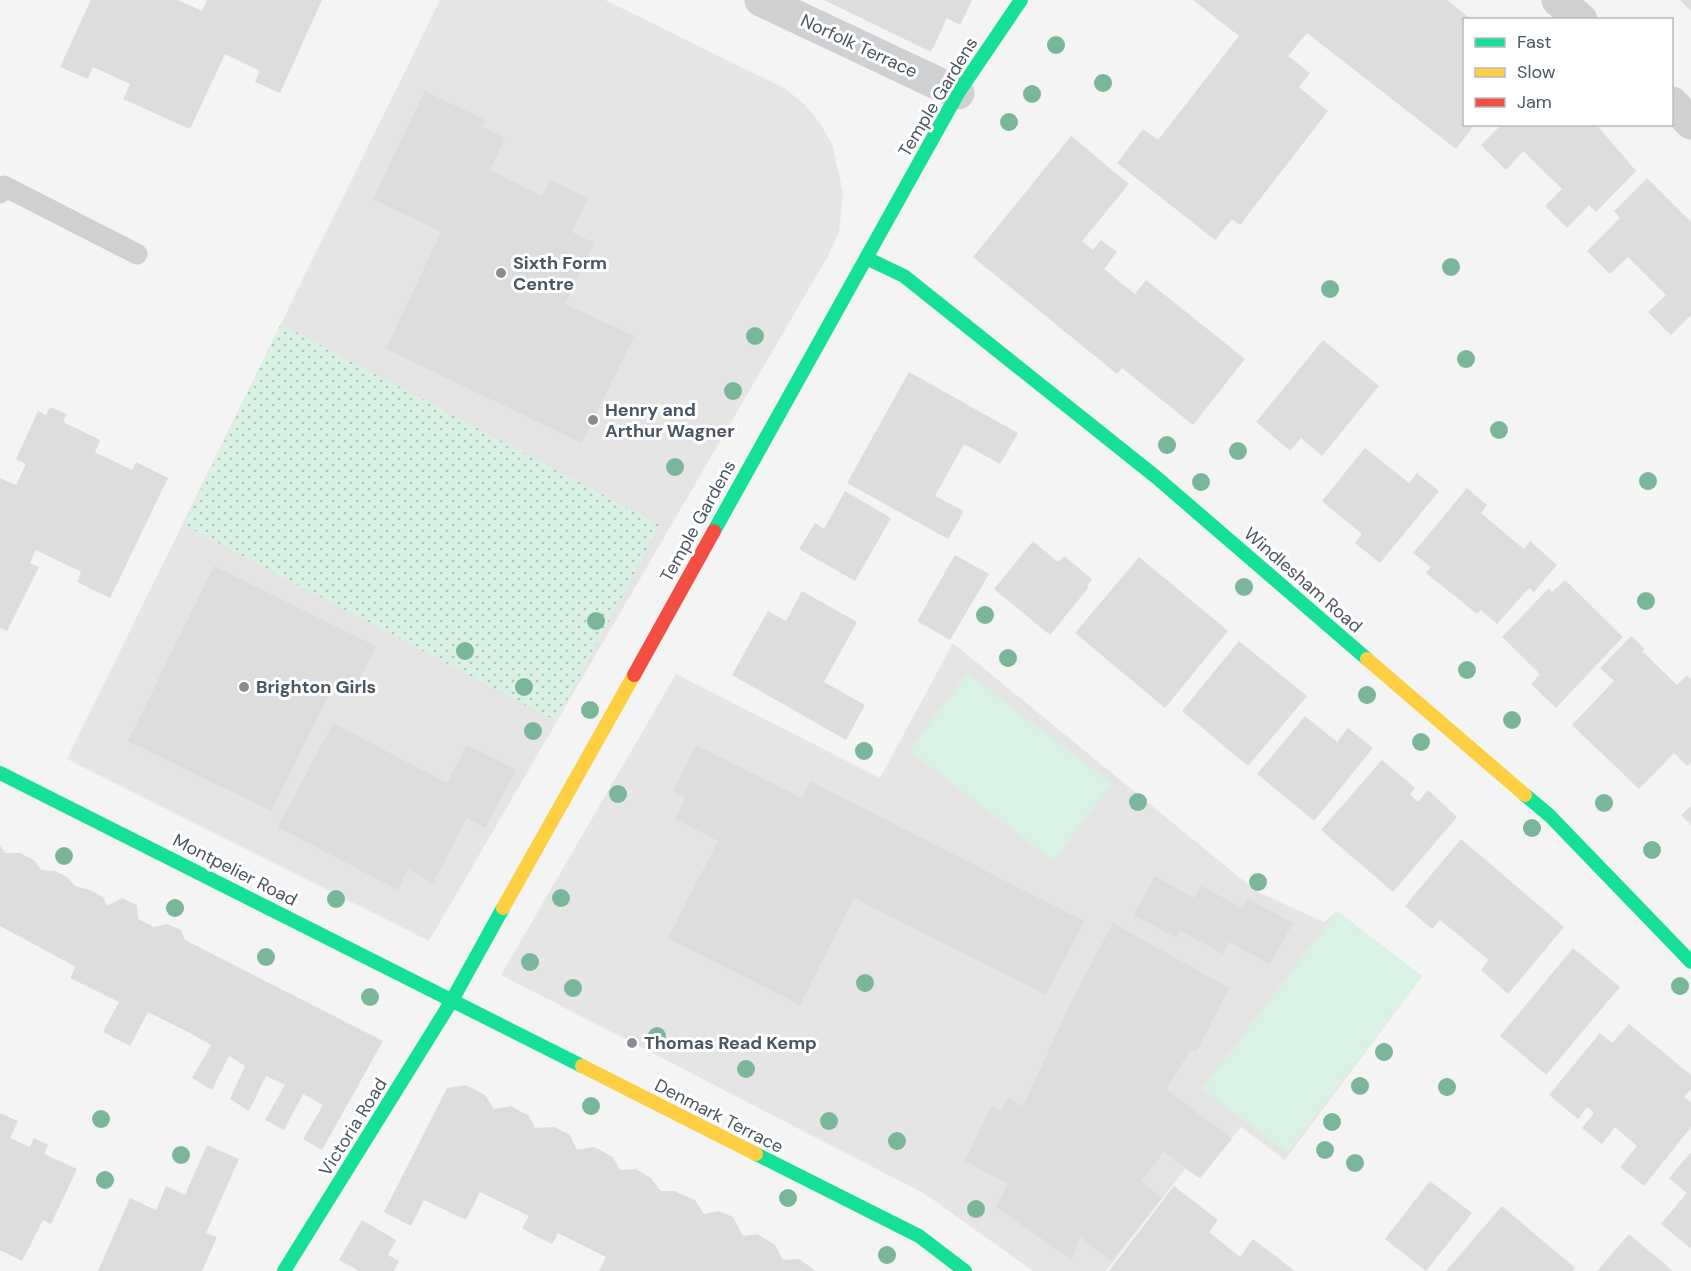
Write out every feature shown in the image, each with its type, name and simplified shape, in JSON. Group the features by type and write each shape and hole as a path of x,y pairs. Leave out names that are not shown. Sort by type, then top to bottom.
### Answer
{"street":[{"name":"Norfolk Terrace","path":"760,0 958,93"},
{"name":"Temple Gardens","path":"451,1002 958,93 1021,0"},
{"path":"1558,0 1579,18"},
{"path":"1673,105 1691,123"},
{"name":"Windlesham Road","path":"866,258 904,276 1165,484 1549,815 1691,962"},
{"name":"Montpelier Road","path":"0,773 188,866 451,1002"},
{"name":"Victoria Road","path":"285,1271 451,1002"},
{"name":"Denmark Terrace","path":"451,1002 919,1236 965,1271"}],"lane":[{"path":"0,194 4,186 137,254"}],"shaded area":[{"name":"Brighton Girls","path":"440,0 605,0 786,89 805,105 820,123 833,146 843,194 839,232 828,256 429,941 67,759"},
{"path":"953,643 1256,891 1324,922 1337,911 1422,976 1285,1160 1241,1127 1200,1178 1185,1169 1106,1271 1033,1271 925,1194 501,975 676,674 880,778"}],"green space":[{"path":"281,324 660,525 556,721 184,525"},
{"path":"967,673 1112,783 1054,861 909,751"},
{"path":"1337,911 1422,976 1287,1153 1202,1089"}],"building":[{"path":"91,0 178,0 202,11 207,0 322,0 280,93 255,82 260,71 225,54 190,129 123,99 130,84 93,67 88,79 60,67"},
{"path":"824,0 972,0 960,25 947,18 931,52"},
{"path":"1193,0 1447,0 1470,18 1463,18 1463,126 1473,126 1456,149 1307,33 1288,56 1310,73 1299,87 1328,111 1240,225 1232,219 1215,240 1117,163 1143,129 1158,140 1239,36"},
{"path":"1680,0 1691,0 1691,11"},
{"name":"Sixth Form Centre","path":"425,91 485,120 482,127 505,138 490,170 542,196 550,180 588,198 572,232 594,243 565,304 634,336 582,443 386,349 441,232 373,199"},
{"path":"1500,126 1598,126 1636,171 1596,212 1589,205 1567,228 1545,206 1562,189 1523,151 1506,170 1481,145"},
{"path":"1071,136 1129,184 1082,241 1093,250 1101,240 1117,252 1104,269 1135,294 1146,280 1245,359 1193,425 1122,368 1117,374 973,257"},
{"path":"1647,178 1691,222 1691,315 1671,335 1648,312 1666,295 1628,257 1610,274 1587,251 1620,218 1614,211"},
{"path":"1323,340 1379,386 1322,456 1301,438 1290,451 1256,422"},
{"path":"909,372 1018,433 1000,464 964,444 935,496 964,511 948,539 847,483"},
{"path":"50,407 67,414 63,422 100,440 95,452 132,470 136,462 168,478 110,598 77,582 81,572 36,550 30,563 39,567 7,631 0,628 0,478 16,485 26,464 16,459 38,411 46,415"},
{"path":"1365,448 1409,483 1417,473 1439,491 1380,563 1355,543 1362,534 1322,501"},
{"path":"1467,488 1487,505 1481,513 1524,549 1530,541 1557,565 1534,592 1529,588 1497,624 1481,610 1477,614 1426,573 1431,567 1413,553"},
{"path":"845,491 891,518 855,581 799,549 815,523 824,529"},
{"path":"1033,541 1058,562 1064,556 1092,579 1087,586 1089,587 1050,635 994,589"},
{"path":"955,555 989,574 950,640 917,621"},
{"path":"1139,557 1228,631 1165,708 1075,633"},
{"name":"Brighton Girls","path":"214,566 376,646 354,691 335,682 271,811 128,741"},
{"path":"1565,580 1623,637 1556,708 1531,684 1540,674 1502,637 1549,588 1552,592"},
{"path":"802,591 857,622 824,682 865,705 846,740 732,675 768,611 786,621"},
{"path":"1631,636 1645,649 1642,651 1677,685 1687,675 1691,680 1691,762 1687,766 1674,753 1639,789 1572,725 1614,681 1600,668"},
{"path":"1239,641 1307,696 1248,766 1182,711"},
{"path":"1305,716 1337,742 1348,728 1373,748 1314,821 1257,774"},
{"path":"333,723 447,783 467,745 516,770 485,828 467,818 433,883 408,869 398,890 278,827"},
{"path":"696,745 802,798 810,781 1084,921 1046,995 854,898 800,1005 668,938 718,841 675,819 686,797 673,791"},
{"path":"1382,760 1415,788 1410,794 1418,802 1428,790 1457,817 1393,892 1321,830"},
{"path":"1691,806 1691,825 1681,815"},
{"path":"1461,839 1564,927 1508,994 1481,970 1489,960 1440,920 1432,929 1405,906"},
{"path":"0,845 5,853 20,853 35,861 41,870 55,871 67,877 75,886 103,897 107,906 122,898 137,905 138,919 154,927 167,924 181,930 185,940 383,1041 322,1150 303,1139 323,1105 303,1094 284,1130 265,1120 285,1085 266,1076 249,1111 230,1099 245,1066 229,1056 212,1090 192,1078 211,1045 190,1033 148,1012 130,1046 103,1032 119,1002 70,978 76,967 0,926"},
{"path":"1155,876 1194,898 1201,886 1243,908 1248,899 1293,923 1270,964 1229,942 1223,954 1180,930 1176,938 1134,915"},
{"path":"1113,923 1229,988 1196,1052 1191,1049 1166,1089 1232,1139 1200,1178 1164,1152 1141,1181 1162,1198 1111,1261 1080,1237 1072,1260 996,1207 1008,1184 965,1161 991,1106 1000,1111 1009,1098 1023,1106 1073,998"},
{"path":"1573,948 1620,987 1546,1075 1500,1036"},
{"path":"1629,1024 1691,1075 1691,1089 1684,1097 1691,1103 1691,1127 1644,1186 1620,1167 1637,1146 1615,1127 1602,1144 1582,1128 1594,1113 1587,1107 1578,1119 1549,1095 1600,1033 1612,1043"},
{"path":"466,1085 485,1095 494,1109 511,1106 529,1116 535,1128 554,1127 570,1135 577,1150 594,1147 613,1157 620,1170 636,1169 651,1178 661,1191 674,1191 695,1200 704,1214 719,1211 733,1217 743,1236 757,1234 775,1245 783,1260 799,1259 816,1271 599,1271 606,1257 558,1233 552,1244 534,1235 522,1228 529,1216 480,1192 466,1220 424,1200 411,1226 384,1212 447,1088"},
{"path":"0,1113 18,1121 10,1138 30,1147 34,1138 48,1145 44,1154 77,1169 51,1224 43,1220 22,1261 0,1250"},
{"path":"207,1145 239,1159 206,1233 217,1237 202,1271 98,1271 130,1198 156,1210 166,1186 185,1195"},
{"path":"1691,1152 1690,1248 1661,1224 1687,1193 1669,1178"},
{"path":"1430,1181 1472,1213 1426,1271 1385,1239"},
{"path":"1174,1186 1218,1220 1209,1232 1240,1257 1253,1239 1295,1271 1109,1271"},
{"path":"1502,1206 1575,1268 1573,1271 1446,1271"},
{"path":"362,1220 396,1240 388,1255 399,1261 394,1271 359,1271 339,1260"},
{"path":"1629,1234 1673,1271 1597,1271"}],"traffic: fast":[{"path":"714,531 958,93 1021,0"},
{"path":"866,258 904,276 1156,477 1367,659"},
{"path":"0,773 582,1066"},
{"path":"1525,795 1549,815 1691,962"},
{"path":"284,1271 451,1002 503,908"},
{"path":"756,1154 919,1236 965,1271"}],"traffic: slow":[{"path":"1367,659 1525,795"},
{"path":"503,908 634,675"},
{"path":"582,1066 756,1154"}],"traffic: jam":[{"path":"634,675 714,531"}],"place":[{"name":"Sixth Form Centre","path":"501,273"},
{"name":"Henry and Arthur Wagner","path":"593,420"},
{"name":"Brighton Girls","path":"244,687"},
{"name":"Thomas Read Kemp","path":"632,1043"}]}
